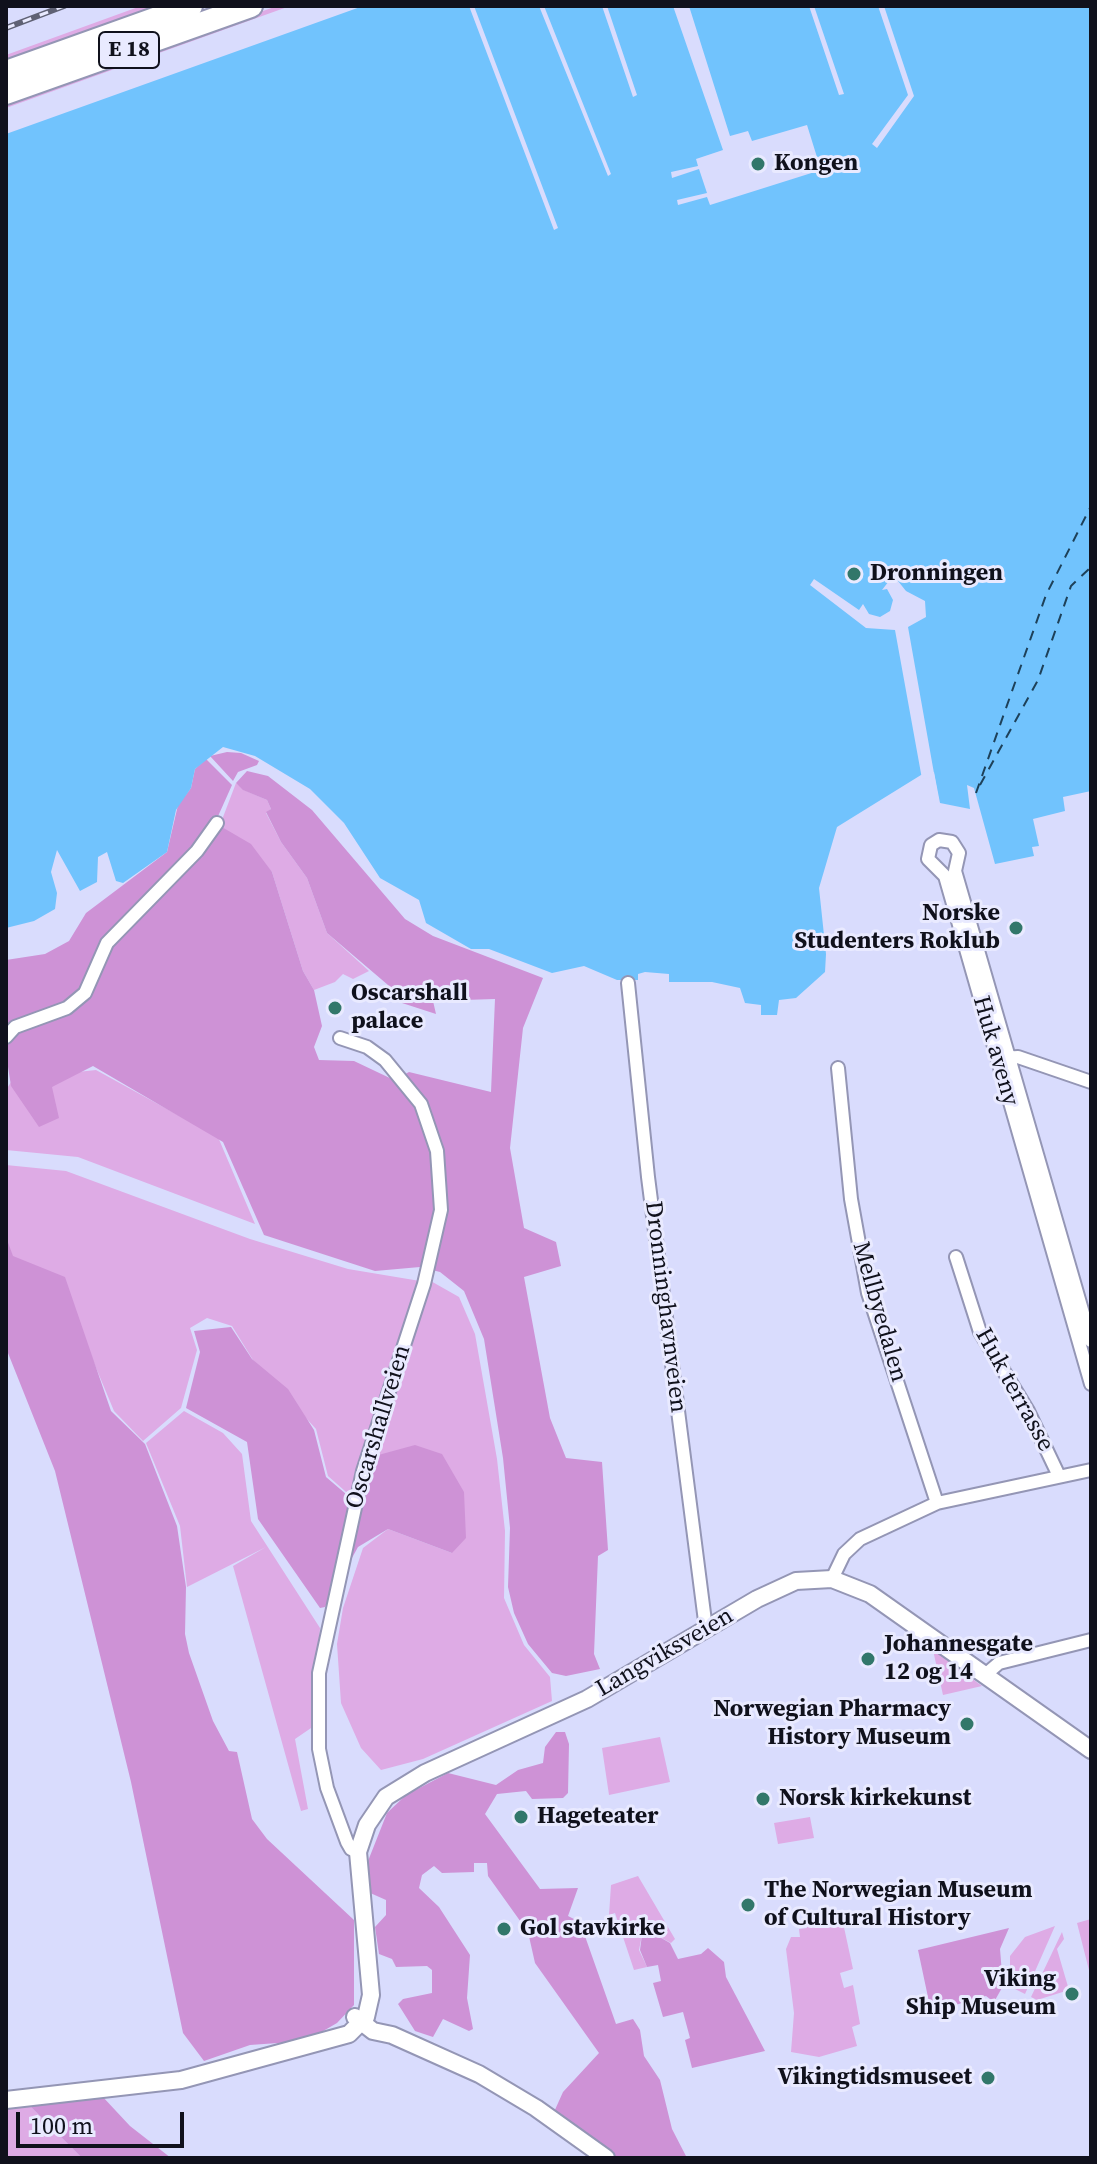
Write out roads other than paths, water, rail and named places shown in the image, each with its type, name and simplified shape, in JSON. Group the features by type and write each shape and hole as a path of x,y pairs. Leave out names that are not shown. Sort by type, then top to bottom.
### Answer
{"highway":[{"name":"E 18","path":"6,72 191,6"},
{"name":"E 18","path":"6,93 251,6"}],"street":[{"path":"6,1037 15,1027 67,1008 85,993 107,943 197,851 217,823"},
{"name":"Huk aveny","path":"978,973 955,871 959,853 952,842 939,840 931,845 928,859 945,876 978,973 1087,1341 1091,1384"},
{"name":"Dronninghavnveien","path":"628,983 648,1177 706,1629"},
{"name":"Oscarshallveien","path":"340,1038 367,1047 385,1060 421,1104 437,1151 441,1210 424,1284 363,1471 319,1673 319,1749 347,1842 351,1849 358,1852"},
{"path":"1003,1058 1091,1082"},
{"name":"Mellbyedalen","path":"838,1068 851,1199 868,1293 937,1503"},
{"name":"Huk terrasse","path":"956,1257 980,1332 1028,1411 1059,1476"},
{"path":"832,1579 844,1554 860,1539 937,1503 1091,1470"},
{"name":"Langviksveien","path":"360,2019 367,1972 358,1852 372,1815 395,1789 570,1708 783,1586 807,1579 832,1579 870,1594 1091,1750"},
{"path":"985,1675 999,1663 1091,1640"},
{"path":"6,2100 181,2080 319,2044 360,2019 383,2024 392,2035 479,2074 536,2108 606,2158"}],"water":[{"path":"363,6 1091,6 1091,791 1063,797 1065,811 1033,819 1039,846 1032,847 1034,856 995,864 974,788 967,785 970,809 940,803 934,772 921,775 837,827 819,888 825,972 796,998 779,1000 777,1015 761,1015 761,1005 745,1003 740,988 712,982 669,982 669,974 645,972 638,974 638,980 617,980 584,966 552,973 489,949 471,949 426,923 419,900 380,878 344,823 310,789 255,756 223,747 195,769 191,788 176,810 167,852 123,883 116,881 107,852 98,857 97,882 80,891 57,850 51,872 57,893 55,909 34,921 6,928 6,134"}],"railway":[{"path":"6,28 64,6"}],"place":[{"name":"Kongen","path":"758,164"},
{"name":"Dronningen","path":"854,574"},
{"name":"Norske Studenters Roklub","path":"1016,928"},
{"name":"Oscarshall palace","path":"335,1008"},
{"name":"Johannesgate 12 og 14","path":"868,1659"},
{"name":"Norwegian Pharmacy History Museum","path":"967,1724"},
{"name":"Norsk kirkekunst","path":"763,1799"},
{"name":"Hageteater","path":"521,1817"},
{"name":"The Norwegian Museum of Cultural History","path":"748,1905"},
{"name":"Gol stavkirke","path":"504,1929"},
{"name":"Viking Ship Museum","path":"1072,1994"},
{"name":"Vikingtidsmuseet","path":"988,2078"}]}
